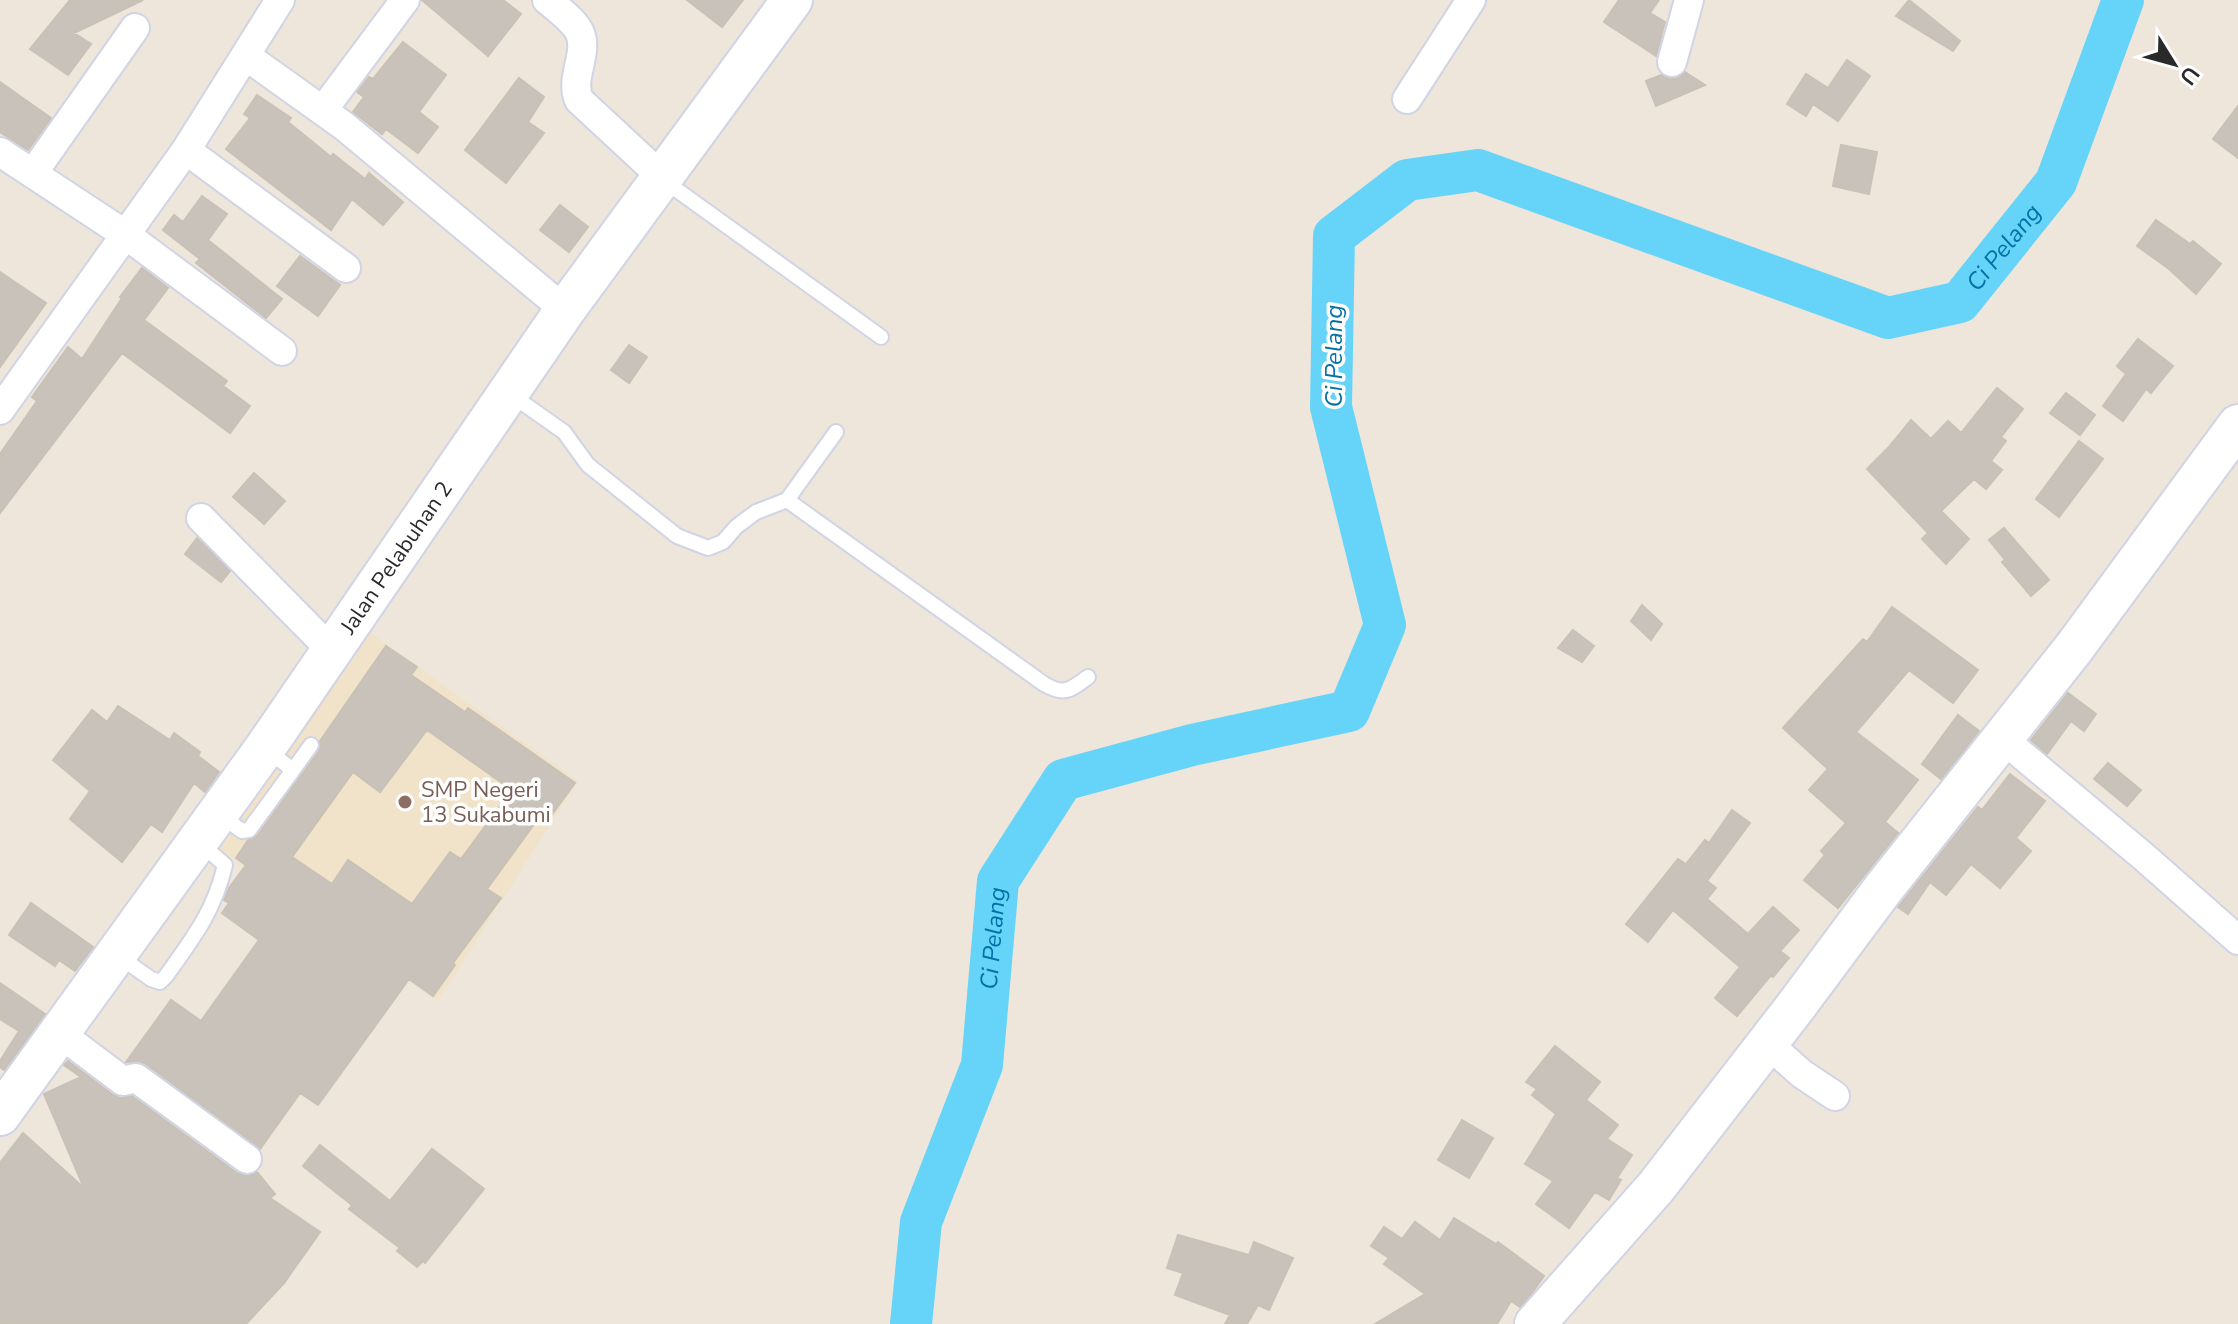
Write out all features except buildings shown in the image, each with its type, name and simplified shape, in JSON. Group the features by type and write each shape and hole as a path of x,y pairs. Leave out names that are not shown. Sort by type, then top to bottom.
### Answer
{"main road":[{"name":"Jalan Pelabuhan 2","path":"0,1115 207,827 279,759 332,651 565,310 784,3"},
{"path":"1535,1324 1656,1187 1883,889 2129,577 2238,425"}],"street":[{"path":"0,410 186,150 280,0"},
{"path":"323,110 405,0"},
{"path":"547,0 575,25 582,39 575,82 579,100 662,177"},
{"path":"1407,99 1471,0"},
{"path":"1672,62 1689,0"},
{"path":"33,173 135,28"},
{"path":"246,56 323,110 565,310"},
{"path":"186,150 346,268"},
{"path":"0,152 126,235 282,351"},
{"path":"201,518 332,651"},
{"path":"2003,739 2238,940"},
{"path":"58,1032 123,1081 136,1078 247,1159"},
{"path":"1767,1043 1802,1074 1835,1096"}],"lane":[{"path":"662,177 881,337"},
{"path":"508,392 564,432 588,465 677,536 708,548 723,542 756,512 787,500 836,432"},
{"path":"787,500 1044,684 1056,691 1070,690 1088,677"},
{"path":"279,759 311,745"},
{"path":"116,954 151,979 160,982 166,976 206,920 225,865 207,827"}],"shaded area":[{"name":"SMP Negeri 13 Sukabumi","path":"366,630 578,781 438,1001 214,845"}],"waterway":[{"name":"Ci Pelang","path":"911,1324 921,1222 982,1065 998,881 1063,780 1192,745 1349,711 1385,625 1331,407 1334,236 1407,180 1478,170 1888,318 1960,302 2056,182 2123,0"}],"place":[{"name":"SMP Negeri 13 Sukabumi","path":"405,802"}]}
